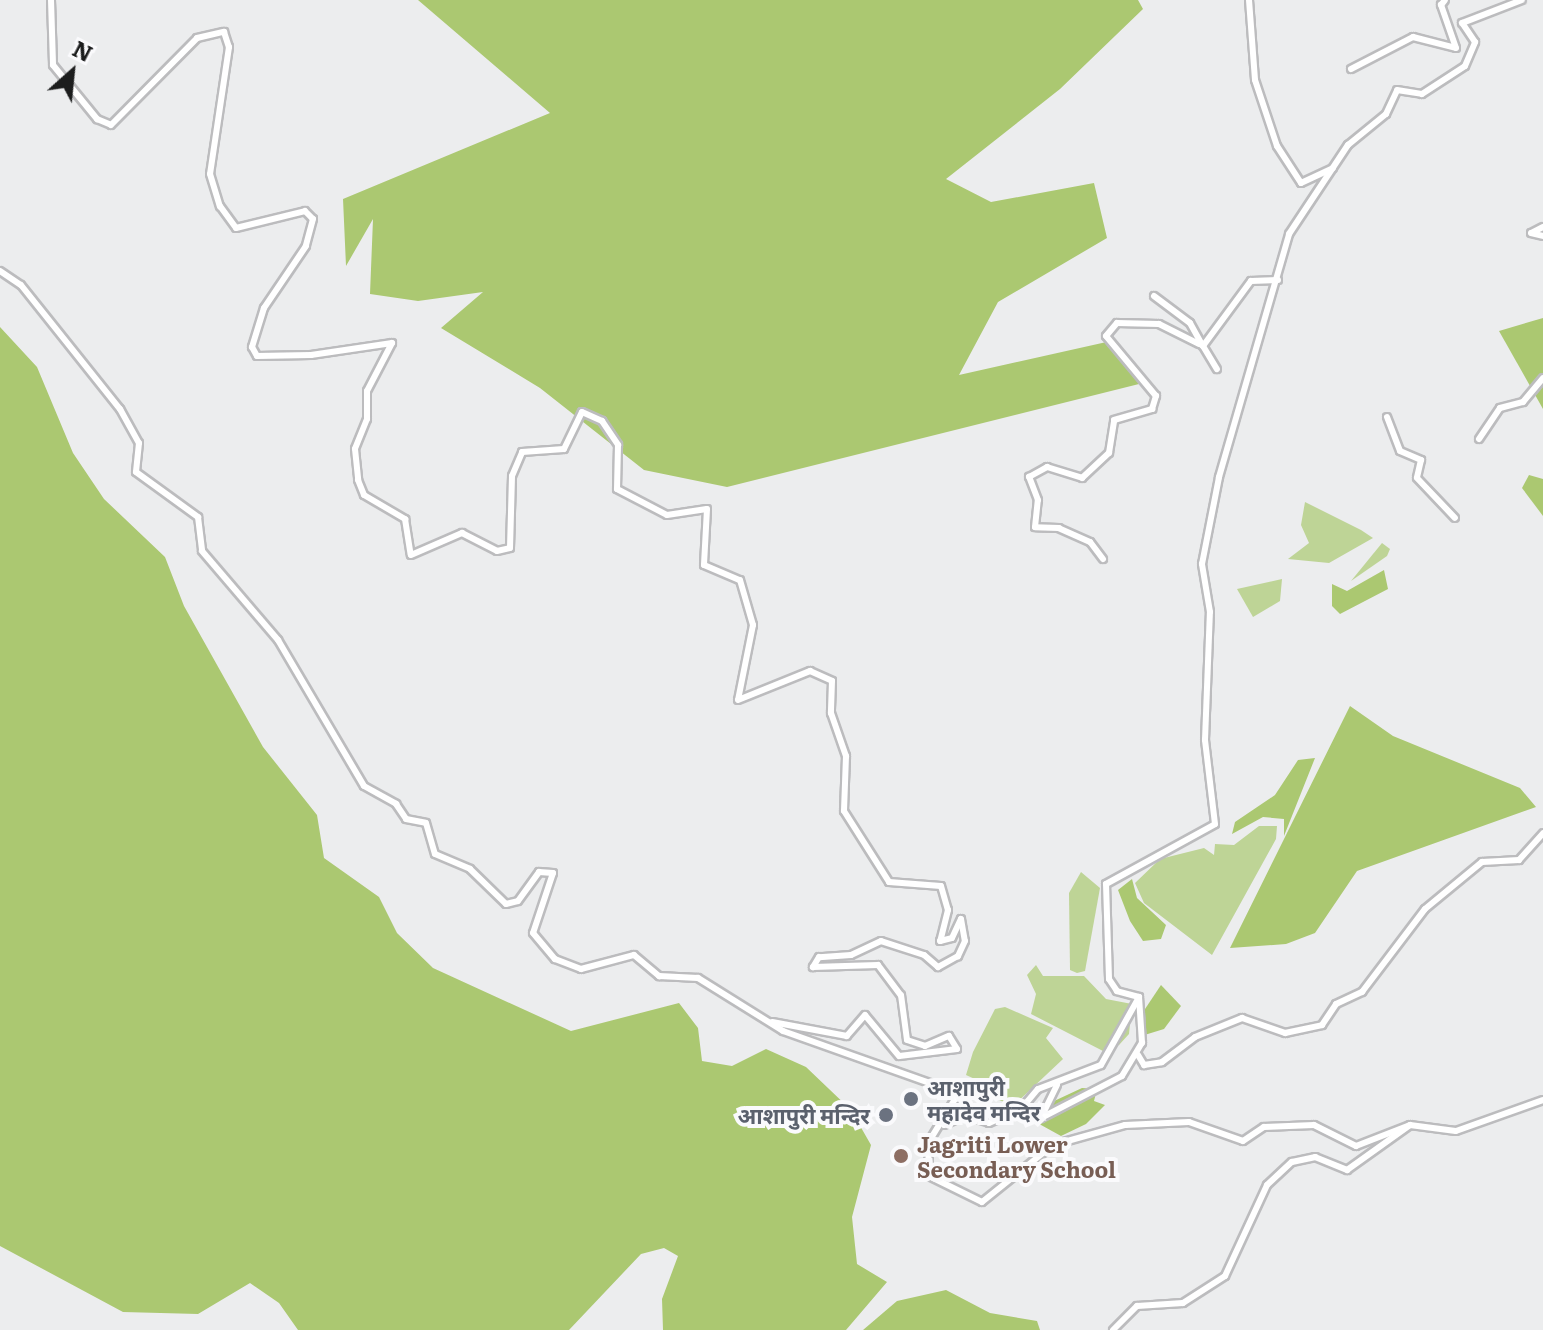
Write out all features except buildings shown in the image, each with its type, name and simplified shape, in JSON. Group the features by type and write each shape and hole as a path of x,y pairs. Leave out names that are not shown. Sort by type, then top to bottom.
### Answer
{"street":[{"path":"51,0 53,65 97,119 111,125 197,38 224,32 229,47 210,174 220,206 236,228 305,211 313,219 306,246 264,308 252,347 257,356 311,355 392,343 367,391 367,419 355,449 358,480 364,495 405,519 411,555 462,533 497,551 510,548 512,476 522,452 564,449 582,412 612,432 620,457 617,489 667,515 707,509 704,565 740,580 753,625 738,700 810,671 832,681 831,713 846,756 844,811 889,882 941,886 948,910 940,941 948,942 961,919 965,941 958,956 938,967 924,955 881,941 851,955 819,957 813,967 878,965 901,995 907,1040 925,1046 949,1036 957,1049 899,1056 865,1015 847,1036 772,1022"},
{"path":"1249,0 1255,80 1277,146 1301,183 1333,168"},
{"path":"1351,69 1413,37 1456,48 1441,5 1445,0"},
{"path":"1139,997 1117,991 1109,979 1106,884 1215,824 1205,740 1210,612 1202,564 1219,477 1289,234 1333,168 1368,124 1386,114 1397,90 1422,94 1465,66 1475,42 1462,23 1522,0"},
{"path":"1543,227 1531,233 1543,236"},
{"path":"0,271 21,285 120,409 139,443 136,472 198,517 202,551 278,640 341,756 373,795 396,804 406,819 426,823 435,854 470,869 506,904 548,868 552,880 533,933 555,959 581,969 634,955 659,976 698,978 772,1022 952,1093 928,1143 933,1182 982,1202 1053,1145 1125,1125 1189,1122 1243,1141 1264,1127 1314,1125 1356,1146 1410,1125 1456,1131 1543,1100"},
{"path":"1201,345 1251,281 1278,280"},
{"path":"1154,296 1190,323 1217,369"},
{"path":"1103,559 1090,542 1059,528 1035,527 1038,500 1029,477 1047,467 1082,478 1109,453 1114,420 1152,409 1156,396 1106,336 1117,323 1159,324 1201,345"},
{"path":"1479,439 1500,408 1523,402 1543,378"},
{"path":"1387,417 1400,451 1421,460 1417,478 1455,518"},
{"path":"1138,1055 1144,1065 1162,1062 1195,1037 1242,1018 1285,1033 1322,1025 1336,1004 1362,992 1425,909 1482,862 1519,860 1543,833"},
{"path":"928,1143 947,1121 965,1115 989,1123 1112,1053 1139,997"},
{"path":"1057,1085 1041,1118 1122,1076 1138,1055 1145,1018 1139,997"},
{"path":"1113,1330 1137,1306 1183,1303 1225,1276 1267,1185 1283,1168 1315,1157 1347,1170 1410,1125"}],"green space":[{"path":"418,0 1138,0 1143,9 1060,89 946,179 991,202 1094,183 1107,238 998,302 959,375 1111,341 1139,384 727,487 644,470 540,388 441,328 483,292 418,301 370,294 373,219 346,266 343,199 550,113"},
{"path":"1543,318 1543,409 1499,331"},
{"path":"0,327 37,367 73,453 104,499 165,557 184,606 263,747 317,815 324,858 379,897 397,933 433,968 571,1031 679,1003 698,1028 702,1061 732,1066 766,1049 806,1067 851,1110 871,1145 852,1217 857,1264 887,1282 846,1330 663,1330 662,1299 678,1256 664,1248 641,1254 569,1330 298,1330 279,1303 250,1283 198,1314 123,1312 0,1246"},
{"path":"1529,475 1543,479 1543,516 1522,488"},
{"path":"1305,502 1373,538 1329,563 1288,559 1309,543 1301,525"},
{"path":"1382,543 1390,549 1387,556 1351,581"},
{"path":"1384,570 1388,589 1340,614 1332,606 1332,584 1347,591"},
{"path":"1282,579 1280,601 1253,617 1237,589"},
{"path":"1350,706 1393,736 1520,788 1536,807 1357,871 1315,933 1286,944 1230,948"},
{"path":"1315,758 1284,836 1284,819 1263,817 1232,834 1235,822 1275,795 1298,760"},
{"path":"1259,826 1277,826 1276,839 1212,955 1144,903 1135,883 1160,859 1204,848 1214,855 1215,844 1234,845"},
{"path":"1081,872 1100,888 1085,971 1077,973 1070,970 1069,893"},
{"path":"1132,879 1137,898 1166,925 1161,939 1143,941 1130,921 1118,890"},
{"path":"1036,965 1043,976 1084,976 1106,999 1132,1004 1129,1034 1119,1045 1103,1051 1031,1014 1036,994 1027,975"},
{"path":"1161,985 1181,1006 1164,1029 1138,1037 1141,1015"},
{"path":"1005,1007 1053,1028 1046,1038 1063,1059 1013,1106 962,1084 977,1080 966,1075 973,1052 995,1009"},
{"path":"1082,1088 1097,1089 1094,1101 1105,1105 1086,1124 1061,1136 1032,1120 1037,1109"},
{"path":"946,1290 990,1313 1037,1321 1040,1330 863,1330 897,1301"}],"place":[{"name":"आशापुरी महादेव मन्दिर","path":"911,1099"},
{"name":"आशापुरी मन्दिर","path":"886,1115"},
{"name":"Jagriti Lower Secondary School","path":"901,1156"}]}
